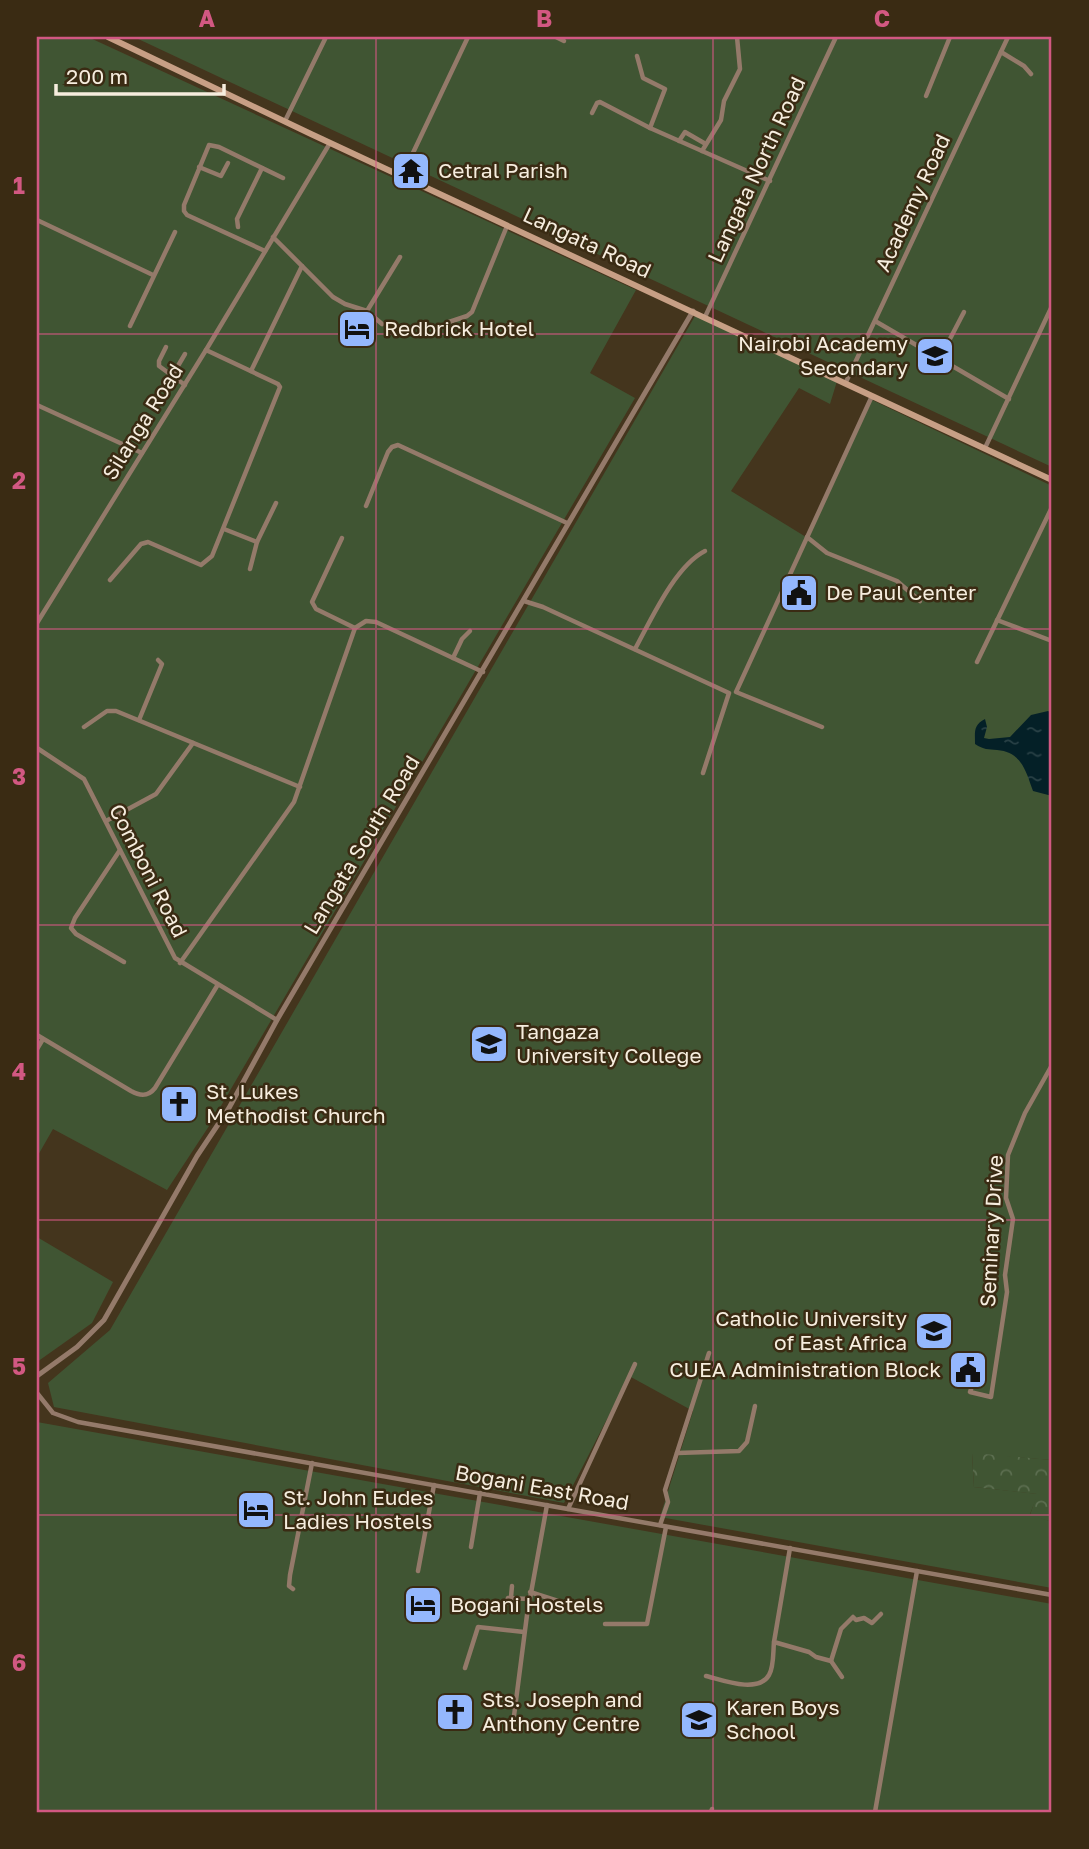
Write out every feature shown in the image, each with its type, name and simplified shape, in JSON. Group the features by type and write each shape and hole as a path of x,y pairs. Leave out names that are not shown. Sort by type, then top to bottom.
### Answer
{"main road":[{"name":"Langata Road","path":"108,37 1052,480"}],"street":[{"path":"285,121 326,37"},
{"path":"402,176 468,37"},
{"path":"556,37 564,41"},
{"path":"702,151 721,120 724,101 740,69 737,37"},
{"name":"Langata North Road","path":"705,317 835,37"},
{"path":"926,96 950,37"},
{"name":"Academy Road","path":"846,382 1008,37"},
{"path":"1001,52 1024,66 1031,74"},
{"path":"637,56 643,78 666,89 650,128"},
{"path":"592,113 600,102 650,128 770,181"},
{"path":"679,141 685,132 704,143"},
{"name":"Silanga Road","path":"37,623 331,143"},
{"path":"265,251 185,213 184,205 209,145 283,178"},
{"path":"199,167 221,176 228,163"},
{"path":"238,227 237,219 262,168"},
{"path":"37,220 153,275"},
{"path":"446,323 472,312 507,225"},
{"path":"130,326 175,232"},
{"path":"273,237 338,301 367,311 382,324"},
{"path":"367,311 400,257"},
{"path":"251,371 302,266"},
{"path":"985,448 1052,306"},
{"name":"Langata South Road","path":"37,1376 77,1347 104,1320 197,1156 229,1108 277,1020 693,311"},
{"path":"940,358 964,312"},
{"path":"874,321 1009,399"},
{"path":"166,347 158,365 185,385"},
{"path":"110,580 141,544 148,541 201,565 212,556 224,529 280,391 278,384 206,350"},
{"path":"172,376 185,354"},
{"path":"822,727 736,692 872,396"},
{"path":"37,405 142,453"},
{"path":"366,506 388,452 398,445 567,523"},
{"path":"250,569 257,542 276,503"},
{"path":"977,662 1052,507"},
{"path":"224,529 257,542"},
{"path":"807,537 827,553 897,581 920,601"},
{"path":"342,538 312,601 316,608 355,628"},
{"path":"635,649 689,561 705,551"},
{"path":"524,601 543,607 729,693 703,773"},
{"path":"997,620 1052,642"},
{"path":"180,963 295,802 355,628 366,621 376,622 483,672"},
{"path":"453,658 462,639 470,631"},
{"path":"139,720 162,664 158,660"},
{"path":"84,727 107,711 113,710 300,787"},
{"path":"106,821 156,794 193,743"},
{"name":"Comboni Road","path":"37,748 82,777 170,950 180,963 277,1020"},
{"path":"120,850 82,906 71,928 74,933 124,962"},
{"path":"37,1035 134,1093 148,1095 155,1088 218,986"},
{"path":"37,1049 43,1039"},
{"name":"Seminary Drive","path":"974,1362 975,1378 970,1392 991,1397 1007,1293 1005,1275 1013,1219 1006,1198 1008,1155 1052,1065"},
{"path":"605,1624 643,1625 648,1622 668,1503 665,1492 709,1353"},
{"path":"568,1509 635,1364"},
{"name":"Bogani East Road","path":"37,1393 53,1413 78,1422 1052,1595"},
{"path":"677,1452 739,1451 747,1442 755,1406"},
{"path":"293,1590 289,1586 290,1575 312,1463"},
{"path":"418,1571 434,1485"},
{"path":"471,1547 480,1493"},
{"path":"514,1716 530,1592 547,1505"},
{"path":"706,1676 744,1684 755,1684 766,1679 771,1671 790,1548"},
{"path":"875,1812 917,1571"},
{"path":"511,1597 512,1586"},
{"path":"530,1592 558,1601 564,1608"},
{"path":"504,1608 506,1599 511,1597 529,1599"},
{"path":"831,1661 844,1624 853,1617 856,1620 864,1618 872,1623 881,1614"},
{"path":"465,1668 478,1627 524,1632"},
{"path":"774,1642 831,1661 842,1677"}],"green space":[{"path":"37,37 88,37 636,290 590,373 635,398 211,1123 167,1190 53,1129 37,1157"},
{"path":"134,37 1052,37 1052,467"},
{"path":"695,316 838,378 830,404 799,388 731,491 806,537 870,399 1052,486 1052,1460 972,1454 974,1487 1038,1494 1030,1514 1052,1522 1052,1588 660,1517 693,1411 629,1376 564,1503 54,1407 48,1383 110,1330"},
{"path":"37,1237 113,1282 92,1323 37,1362"},
{"path":"37,1422 1052,1604 1052,1812 37,1812"},
{"path":"972,1453 1052,1460 1052,1522 1030,1515 1037,1494 974,1487"}],"water":[{"path":"1048,711 1052,713 1052,796 1033,791 1018,759 1005,752 975,744 977,726 985,719 987,727 984,738 1010,737 1031,715"}],"place":[{"name":"Cetral Parish","path":"411,171"},
{"name":"Redbrick Hotel","path":"357,329"},
{"name":"Nairobi Academy Secondary","path":"935,356"},
{"name":"De Paul Center","path":"799,593"},
{"name":"Tangaza University College","path":"489,1044"},
{"name":"St. Lukes Methodist Church","path":"179,1104"},
{"name":"Catholic University of East Africa","path":"934,1331"},
{"name":"CUEA Administration Block","path":"968,1370"},
{"name":"St. John Eudes Ladies Hostels","path":"256,1510"},
{"name":"Bogani Hostels","path":"423,1605"},
{"name":"Sts. Joseph and Anthony Centre","path":"455,1712"},
{"name":"Karen Boys School","path":"699,1720"}]}
